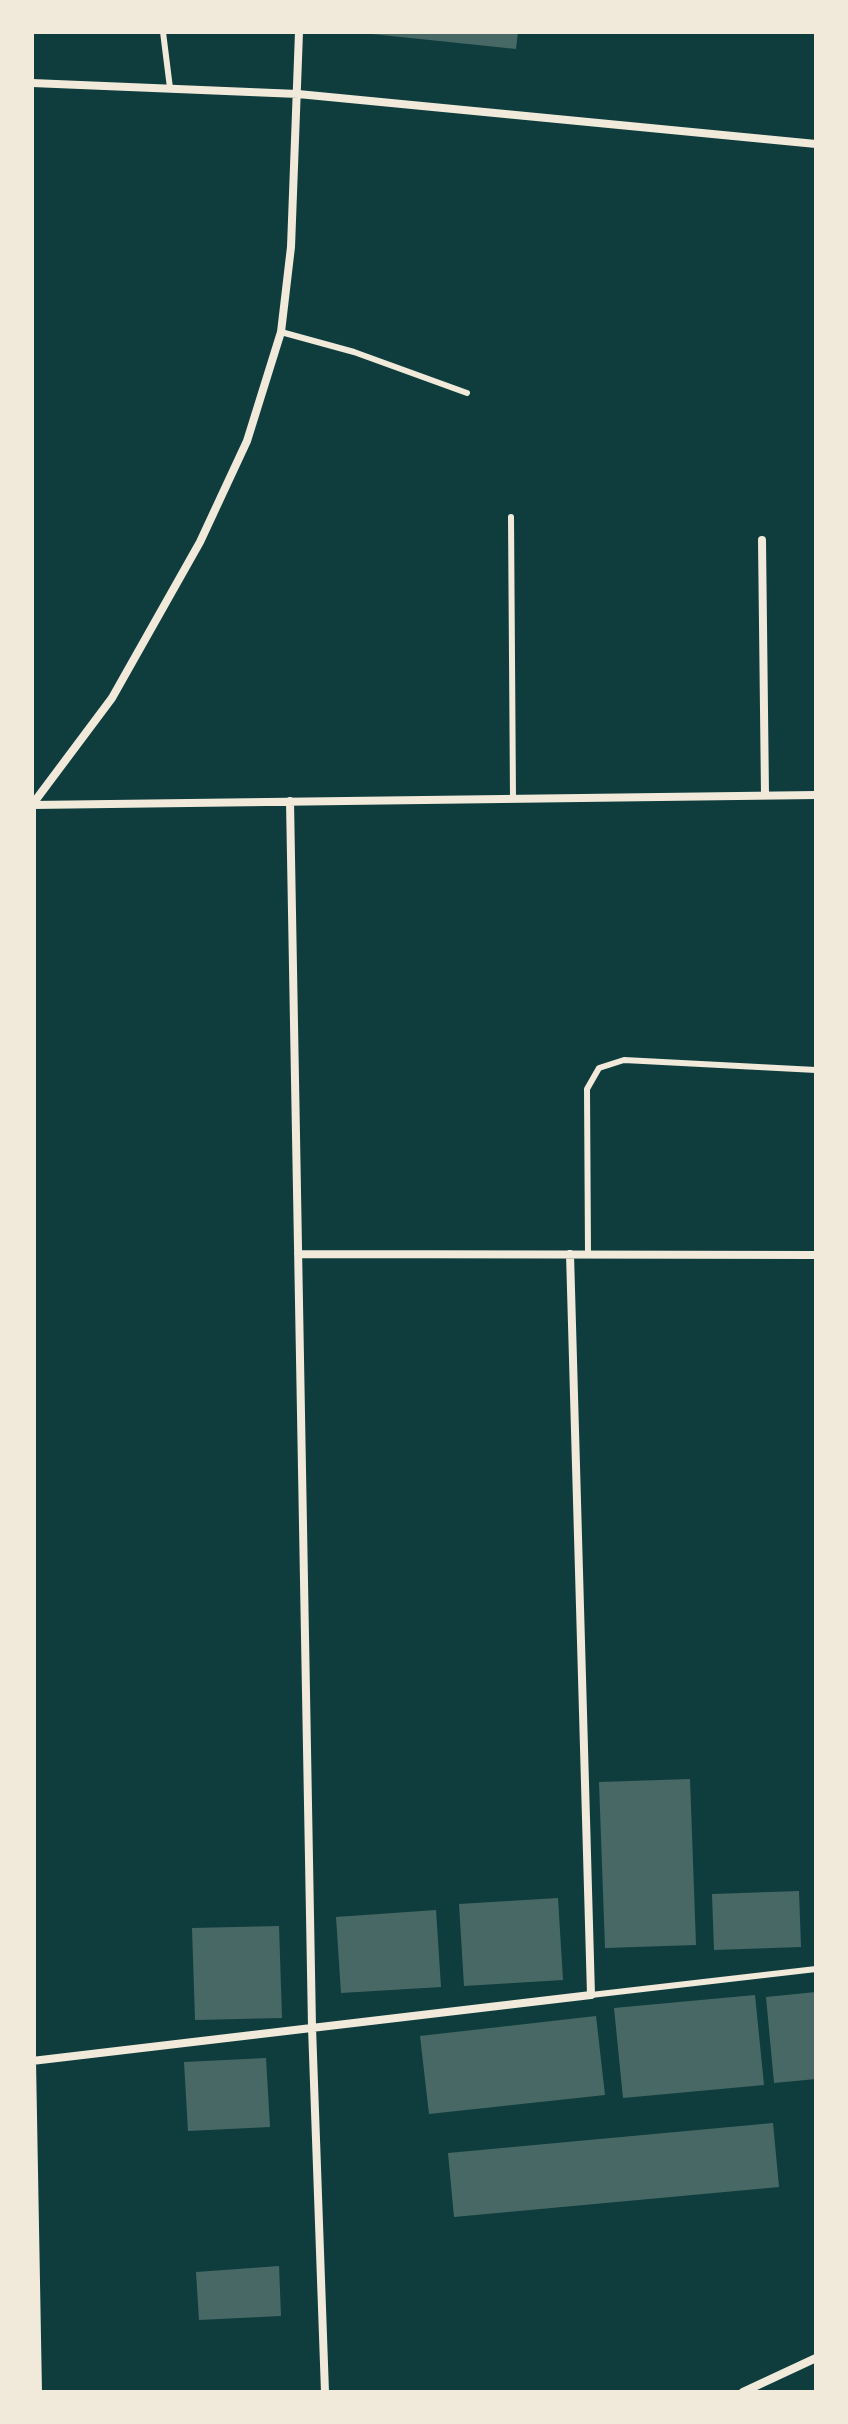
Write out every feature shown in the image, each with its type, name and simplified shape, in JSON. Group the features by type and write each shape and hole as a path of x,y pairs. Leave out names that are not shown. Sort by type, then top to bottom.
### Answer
{"street":[{"path":"38,2392 32,2061 32,805 112,698 200,542 247,441 281,332 291,247 299,32"},
{"path":"32,83 298,94 816,144"},
{"path":"762,540 765,795"},
{"path":"32,805 816,795"},
{"path":"290,801 312,2027 325,2392"},
{"path":"298,1254 816,1255"},
{"path":"32,2061 591,1995 570,1254"},
{"path":"743,2392 816,2358"}],"lane":[{"path":"163,32 170,88"},
{"path":"281,332 354,352 467,393"},
{"path":"511,517 513,799"},
{"path":"588,1254 587,1089 599,1068 624,1060 816,1070"},
{"path":"591,1995 816,1969"}],"building":[{"path":"372,32 518,32 516,49"},
{"path":"690,1779 696,1945 605,1948 599,1782"},
{"path":"799,1891 801,1947 714,1950 712,1894"},
{"path":"558,1898 563,1980 464,1986 459,1904"},
{"path":"436,1910 441,1987 341,1993 336,1917"},
{"path":"279,1926 282,2018 195,2020 192,1928"},
{"path":"816,1992 816,2079 774,2083 766,1997"},
{"path":"755,1995 764,2085 623,2098 614,2008"},
{"path":"596,2016 605,2095 429,2114 420,2036"},
{"path":"266,2058 270,2127 188,2131 184,2062"},
{"path":"773,2123 779,2187 454,2217 448,2153"},
{"path":"279,2266 281,2316 199,2320 196,2272"}]}
